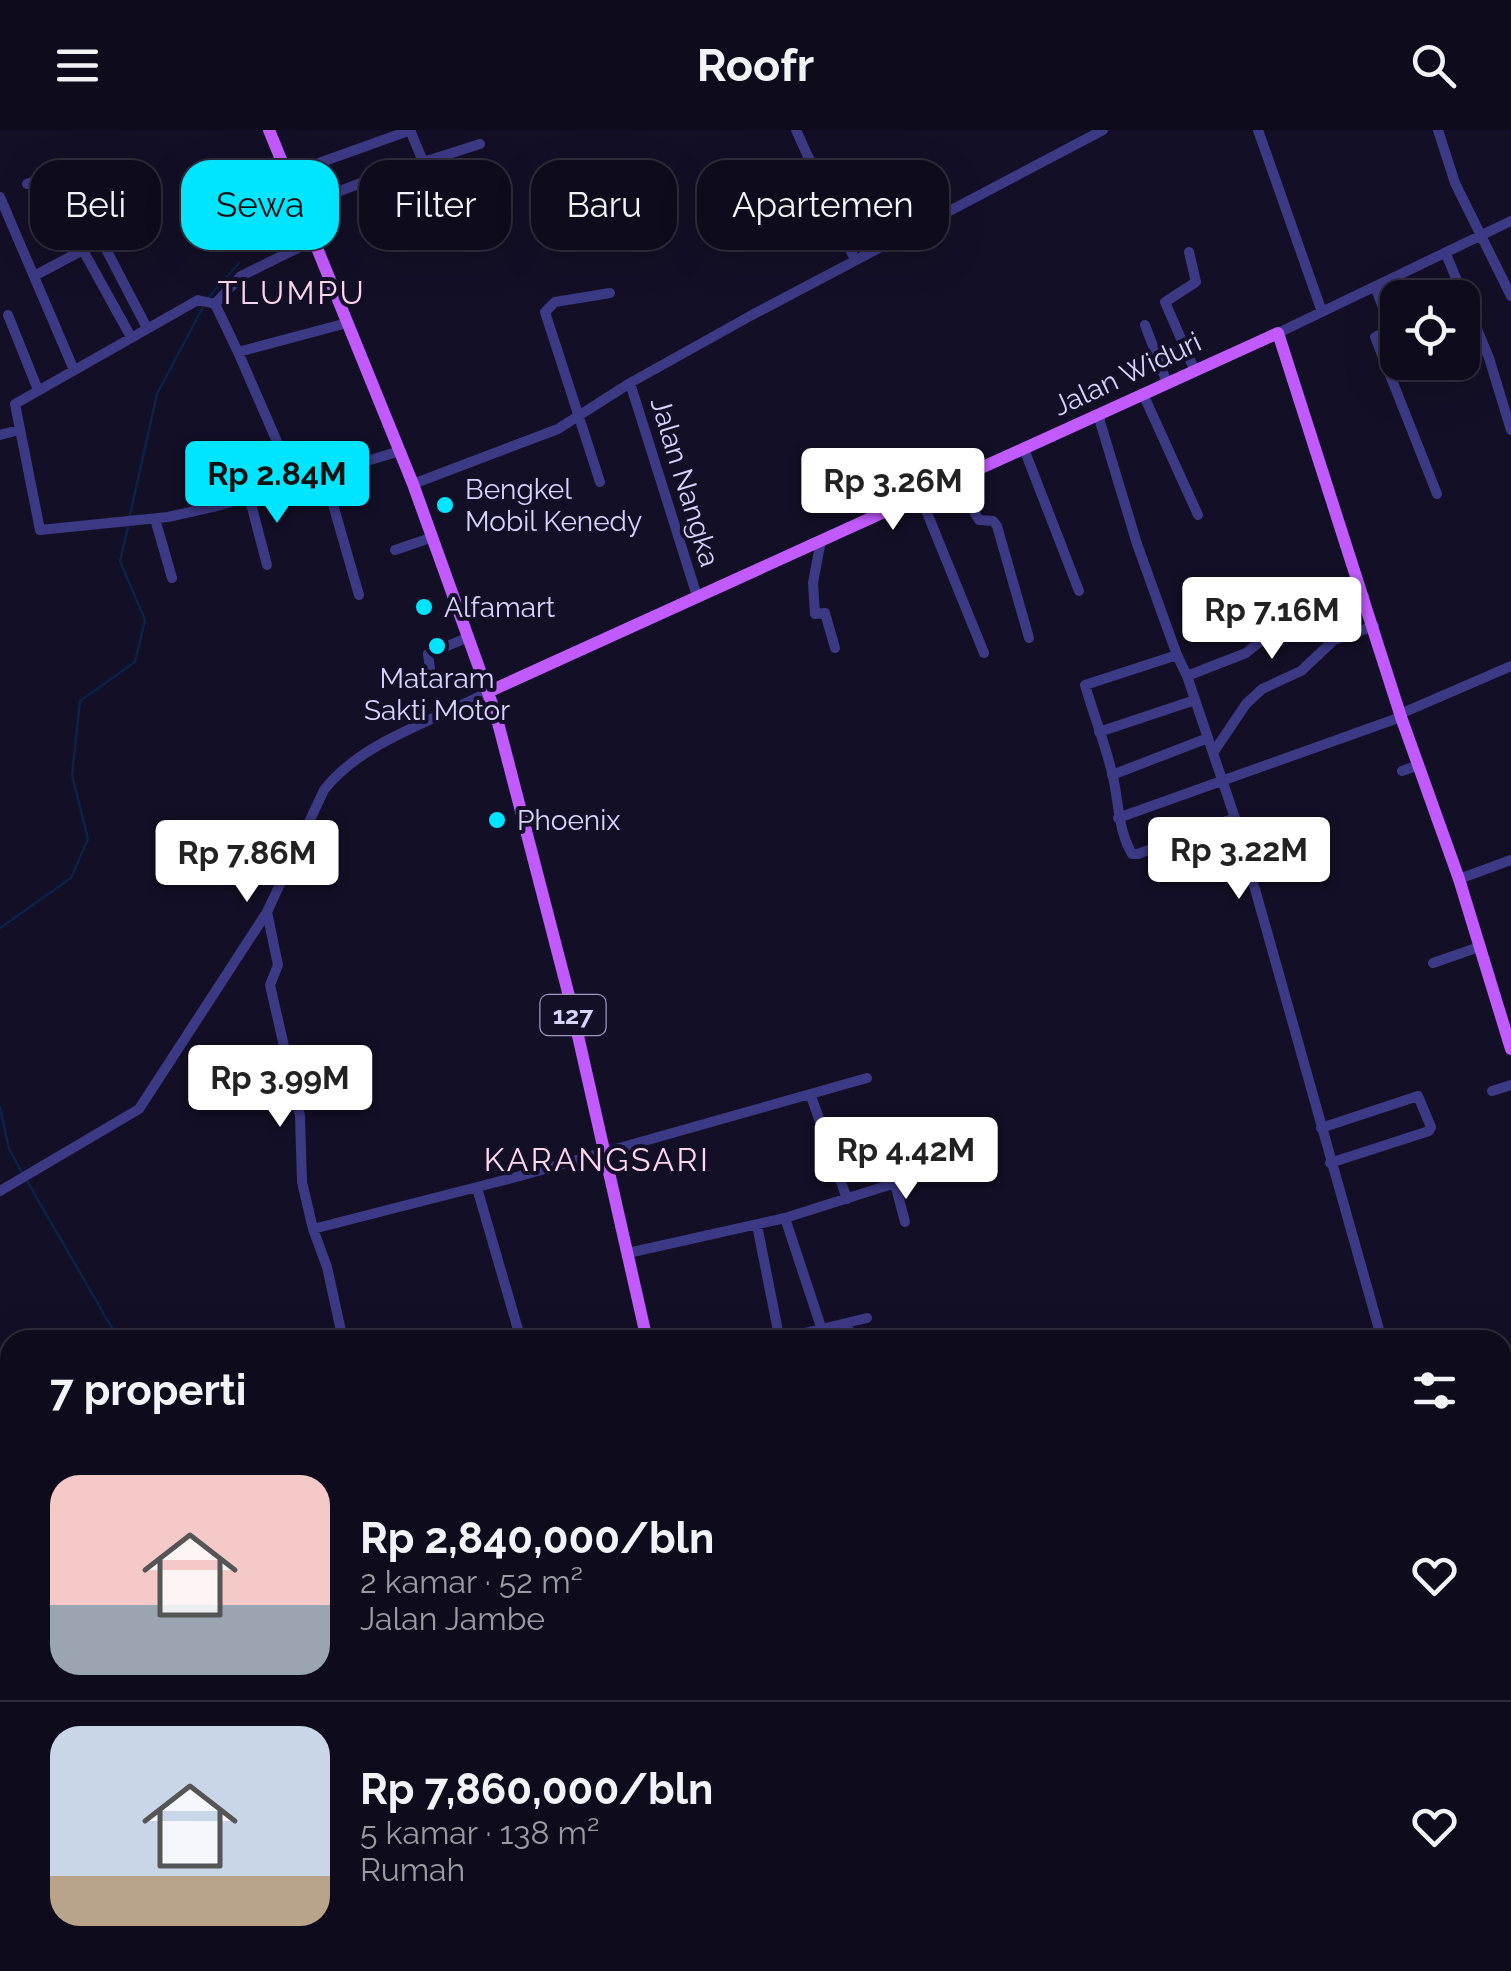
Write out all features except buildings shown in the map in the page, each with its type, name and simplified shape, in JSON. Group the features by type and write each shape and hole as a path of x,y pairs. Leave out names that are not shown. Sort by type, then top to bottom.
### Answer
{"main road":[{"name":"127","path":"269,130 282,160"},
{"name":"127","path":"320,250 414,484 488,692 528,830 646,1330"},
{"name":"Jalan Widuri","path":"488,692 921,498 1278,332"},
{"path":"1278,332 1401,716 1459,879 1511,1049"}],"street":[{"path":"327,160 411,130 423,160"},
{"path":"796,130 855,260"},
{"path":"414,484 528,443 580,416 630,382 1103,130"},
{"path":"1258,130 1322,312"},
{"path":"1438,130 1455,183 1511,296"},
{"path":"430,160 480,144"},
{"path":"26,184 30,183"},
{"path":"0,197 74,370"},
{"name":"Jalan Widuri","path":"1278,332 1511,222"},
{"path":"106,250 147,328"},
{"path":"292,250 254,268 210,302 147,328 15,404 40,530 155,519 249,496 400,450"},
{"path":"34,276 81,251 130,337"},
{"path":"1189,252 1196,282 1165,302 1194,371"},
{"path":"1446,254 1505,389 1511,430"},
{"path":"1376,286 1391,328 1375,337 1437,494"},
{"path":"600,482 545,312 555,302 610,293"},
{"path":"210,302 238,352 295,483"},
{"path":"8,315 38,390"},
{"path":"238,352 348,323"},
{"path":"1144,325 1167,383"},
{"name":"Jalan Nangka","path":"630,382 696,596"},
{"path":"1143,394 1198,516"},
{"path":"1098,415 1138,544 1235,818 1379,1330"},
{"path":"0,435 19,430"},
{"path":"1024,449 1079,591"},
{"path":"324,473 359,595"},
{"path":"956,481 981,521 993,521 997,526 1028,638"},
{"path":"249,496 266,565"},
{"path":"921,498 984,653"},
{"path":"155,519 172,578"},
{"path":"395,550 434,538"},
{"path":"822,540 812,592 814,614 824,613 835,648"},
{"path":"1186,676 1246,653 1280,625 1364,596"},
{"path":"1213,753 1246,704 1262,689 1301,671 1334,640 1374,626"},
{"path":"431,676 428,654 469,638"},
{"path":"1178,655 1086,686 1128,848 1134,855 1235,818"},
{"path":"1118,818 1401,716 1511,666"},
{"path":"0,1192 139,1109 266,912 324,790 334,777 388,742 488,692"},
{"path":"1099,732 1195,700"},
{"path":"1112,775 1208,738"},
{"path":"1402,771 1419,766"},
{"path":"1459,879 1511,860"},
{"path":"266,912 278,965 270,985 300,1116 302,1182 341,1330"},
{"path":"1433,963 1479,947"},
{"path":"312,1228 477,1188 866,1078"},
{"path":"1492,1091 1511,1084"},
{"path":"811,1096 847,1199"},
{"path":"1322,1128 1418,1096 1431,1127 1429,1131 1330,1163"},
{"path":"628,1252 786,1218 928,1173"},
{"path":"895,1184 905,1222"},
{"path":"477,1188 518,1330"},
{"path":"786,1218 822,1330 867,1318"},
{"path":"757,1225 776,1330"},
{"path":"847,1323 849,1330"}],"waterway":[{"path":"206,300 239,263"},
{"path":"130,515 157,394 203,307"},
{"path":"0,928 71,878 88,839 72,775 80,701 135,662 145,620 120,561 129,523"},
{"path":"0,1107 9,1149 23,1174"},
{"path":"27,1181 113,1330"}],"place":[{"name":"Bengkel Mobil Kenedy","path":"445,505"},
{"name":"Alfamart","path":"424,607"},
{"name":"Mataram Sakti Motor","path":"437,646"},
{"name":"Phoenix","path":"497,820"}],"district":[{"name":"TLUMPU","path":"292,292"},
{"name":"KARANGSARI","path":"597,1159"}]}
